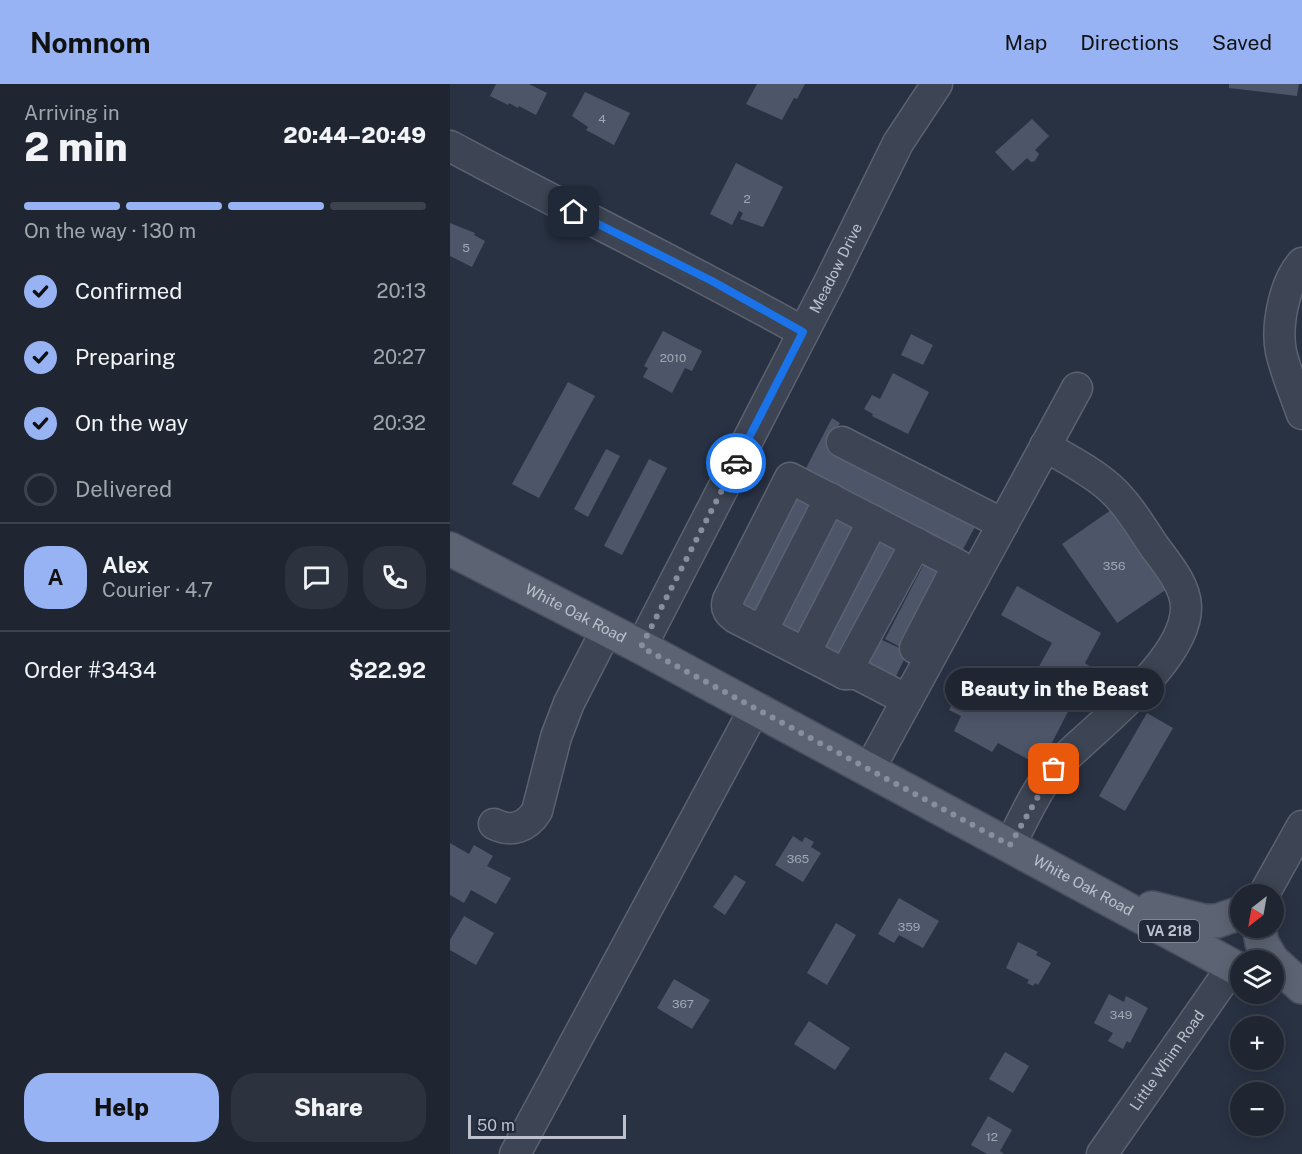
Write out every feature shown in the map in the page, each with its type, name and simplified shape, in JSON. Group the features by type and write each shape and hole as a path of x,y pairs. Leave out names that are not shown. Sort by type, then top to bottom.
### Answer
{"main road":[{"name":"White Oak Road","path":"450,549 641,647 1230,964"},
{"path":"1104,896 1204,921 1217,921 1230,916"},
{"path":"1284,971 1302,987"},
{"path":"1284,994 1302,1004"}],"street":[{"name":"Meadow Drive","path":"641,647 898,143 936,84"},
{"path":"450,146 535,192 712,281 803,332"},
{"path":"1302,263 1290,279 1282,309 1280,344 1293,365 1302,414"},
{"path":"869,770 1077,388"},
{"path":"842,442 1003,524"},
{"path":"1010,845 1049,776 1155,673 1171,648 1185,617 1186,606 1176,576 1123,502 1094,476 1045,446"},
{"path":"907,700 857,674 845,674 731,615 726,606 790,478 958,565 915,648"},
{"path":"762,631 830,498"},
{"path":"805,653 873,521"},
{"path":"845,674 916,543"},
{"path":"494,824 509,829 521,827 531,820 537,811 556,737 569,702 607,629"},
{"path":"515,1154 755,708"},
{"path":"1270,884 1302,826"},
{"name":"Little Whim Road","path":"1102,1154 1230,978"}],"building":[{"path":"496,84 529,84 547,93 536,115 519,106 518,108 509,103 508,105 490,96"},
{"path":"757,84 805,84 782,120 746,104"},
{"path":"1229,84 1299,84 1297,96 1229,88"},
{"path":"585,92 630,113 614,145 586,130 588,127 572,116"},
{"path":"1032,119 1049,136 1035,150 1039,154 1035,161 1031,162 1027,158 1013,171 995,152"},
{"path":"736,163 783,187 763,227 740,219 743,213 739,211 732,225 710,214"},
{"path":"450,223 475,233 474,235 485,241 472,267 450,256"},
{"path":"663,331 702,351 692,371 685,368 672,393 643,377 648,368 644,366"},
{"path":"911,334 933,345 923,365 901,355"},
{"path":"893,373 929,392 908,434 872,416 873,414 864,409 872,395 880,399"},
{"path":"568,382 595,396 539,498 512,484"},
{"path":"832,418 840,423 827,448 976,525 962,551 805,470"},
{"path":"606,449 620,456 588,517 574,509"},
{"path":"649,459 667,468 622,555 604,546"},
{"path":"794,495 811,503 752,616 736,608"},
{"path":"1111,510 1167,589 1117,623 1062,544"},
{"path":"839,516 855,525 797,638 780,629"},
{"path":"881,538 898,546 839,660 823,651"},
{"path":"925,562 946,573 906,650 885,639"},
{"path":"1017,586 1101,633 1085,663 1091,667 1040,766 998,743 992,752 954,731 961,716 949,710 969,673 1020,701 1052,643 1001,615"},
{"path":"880,639 908,652 895,678 867,664"},
{"path":"1147,713 1173,728 1125,811 1099,796"},
{"path":"793,836 802,842 805,837 814,842 811,847 821,853 803,882 775,865"},
{"path":"450,843 469,854 474,845 493,856 487,866 511,878 496,904 471,890 464,903 450,895"},
{"path":"735,875 746,882 725,915 713,907"},
{"path":"899,898 939,921 923,948 899,935 894,943 878,934"},
{"path":"464,916 494,933 476,965 450,950 450,940"},
{"path":"836,923 856,935 827,985 807,973"},
{"path":"1018,942 1038,952 1036,955 1051,963 1038,985 1035,983 1033,986 1027,983 1029,980 1006,968"},
{"path":"674,979 710,1000 692,1029 657,1008"},
{"path":"1109,994 1124,1002 1126,996 1148,1008 1130,1043 1127,1041 1123,1049 1108,1041 1113,1033 1094,1023"},
{"path":"809,1021 850,1048 835,1070 794,1044"},
{"path":"1005,1052 1029,1066 1013,1093 989,1079"},
{"path":"988,1116 1012,1130 1000,1151 1004,1154 987,1154 971,1145"}],"way so far":[{"path":"736,463 641,647 1010,845 1054,769"}],"place":[{"name":"Beauty in the Beast","path":"1054,769"}],"route":[{"path":"574,212 712,281 803,332 736,463"}]}
